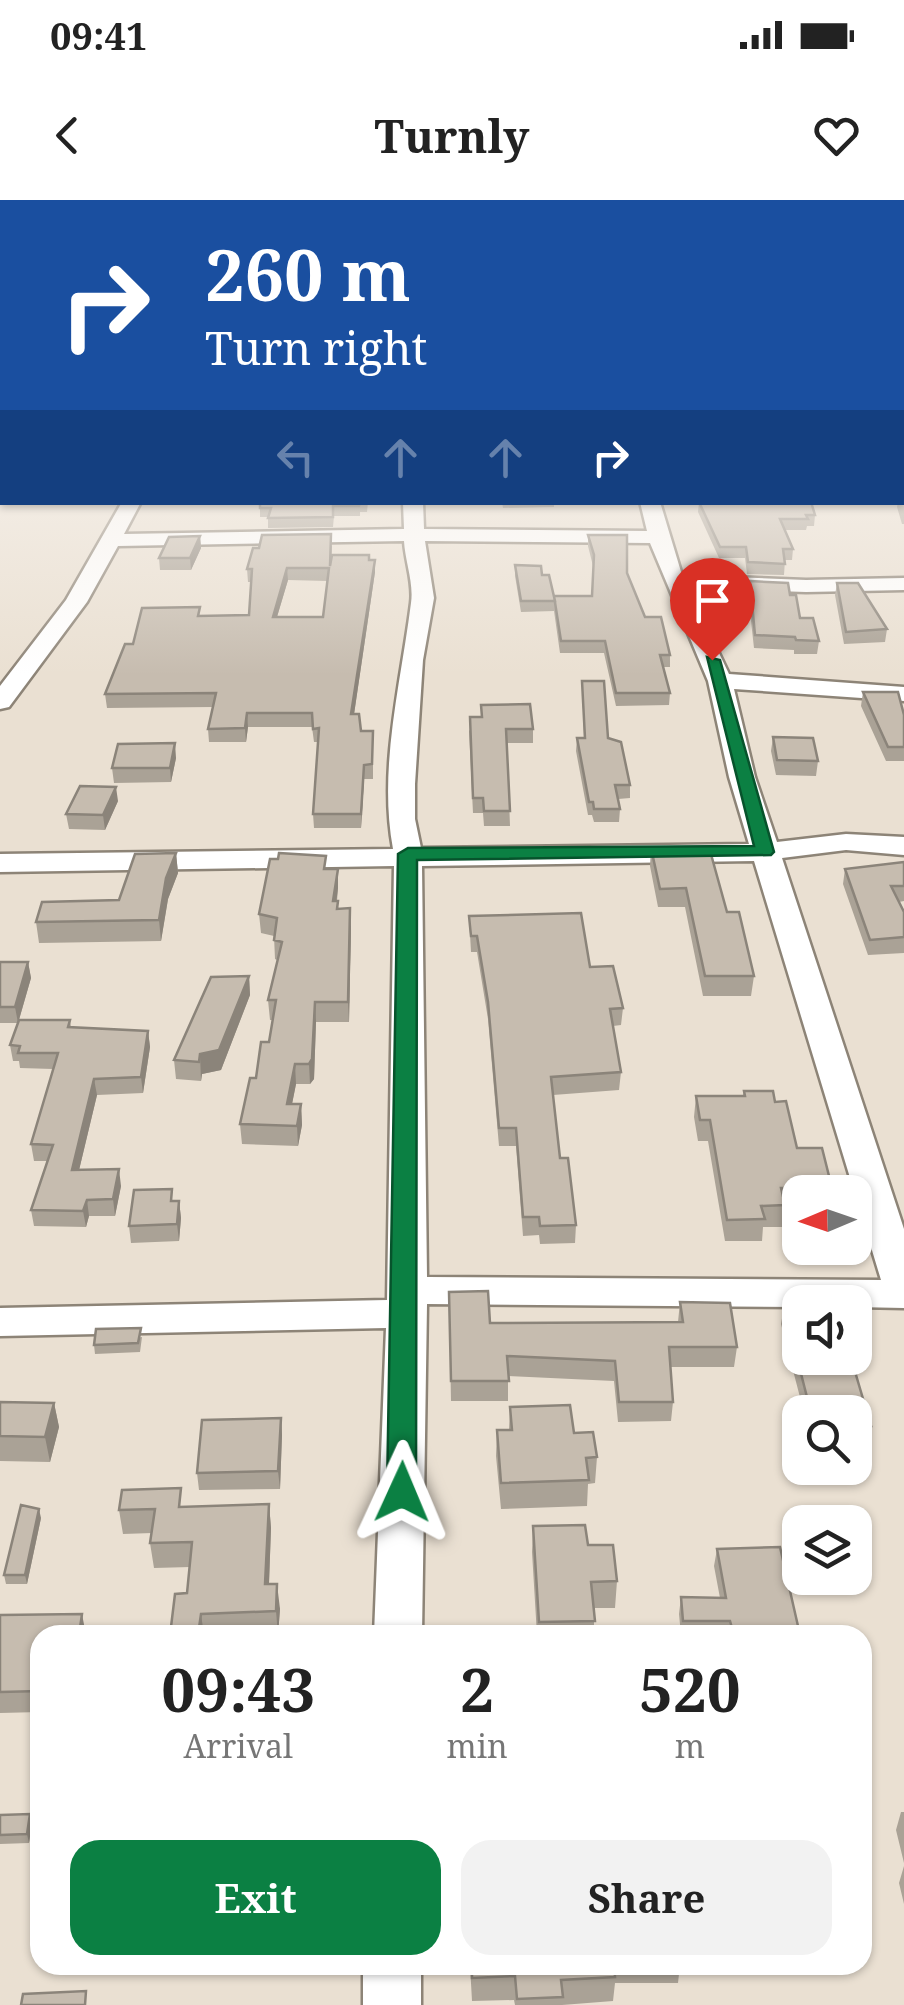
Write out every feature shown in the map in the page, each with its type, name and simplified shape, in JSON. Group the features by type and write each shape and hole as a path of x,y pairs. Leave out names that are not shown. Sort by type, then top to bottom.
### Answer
{"street":[{"path":"0,702 76,602 130,506"},
{"path":"0,1322 406,1302 904,1292 765,852 720,681 656,537 651,506"},
{"path":"112,540 413,518 656,537"},
{"path":"398,1625 406,1302 408,854 401,818 411,660 423,598 413,518"},
{"path":"675,581 806,586 904,584"},
{"path":"720,681 904,694"},
{"path":"0,863 408,854 765,852 846,842 904,846"},
{"path":"392,1975 392,2005"}],"building":[{"path":"333,506 333,517 268,518 271,508 260,508"},
{"path":"701,506 812,506 815,515 806,515 808,519 780,519 793,549 783,549 785,564 748,562 746,547 720,547"},
{"path":"331,534 330,566 332,555 369,555 369,560 375,560 351,714 359,714 361,731 373,731 372,764 364,765 361,814 313,814 319,728 313,729 312,713 247,713 245,728 208,729 216,693 105,694 125,644 133,644 142,608 200,607 198,616 249,615 252,569 247,569 262,535","holes":["287,568 329,568 323,617 273,617"]},
{"path":"588,535 627,535 627,573 645,617 661,617 670,655 660,655 670,693 616,693 605,641 561,641 554,596 592,596 594,555"},
{"path":"200,536 190,558 159,558 169,537"},
{"path":"515,565 541,566 542,575 549,575 555,601 521,601"},
{"path":"750,581 788,583 790,595 796,595 800,618 813,618 819,641 755,635"},
{"path":"837,583 858,583 887,629 846,632"},
{"path":"582,681 604,681 608,738 621,742 630,785 615,785 620,809 594,809 593,802 589,802 577,738 585,738"},
{"path":"863,692 898,692 904,715 904,747 888,747"},
{"path":"530,704 533,729 506,729 510,811 484,811 483,798 473,798 470,717 482,717 481,705"},
{"path":"773,737 813,738 818,761 777,760"},
{"path":"175,743 170,768 112,768 118,744"},
{"path":"80,786 116,787 103,815 66,814"},
{"path":"709,847 727,912 739,912 754,976 705,976 686,888 660,889 651,848"},
{"path":"176,853 166,878 159,920 36,922 42,902 119,900 135,854"},
{"path":"279,853 326,856 324,869 338,869 333,901 338,901 337,909 350,908 348,1002 315,1002 312,1059 309,1064 295,1064 287,1104 301,1104 297,1126 240,1124 250,1078 256,1078 261,1042 269,1042 276,1000 268,1000 282,942 274,940 277,918 259,914 270,859 278,859"},
{"path":"904,862 904,886 891,886 904,912 904,937 870,940 845,869"},
{"path":"581,913 590,967 613,966 623,1008 610,1009 621,1072 551,1077 560,1158 568,1158 576,1225 540,1226 539,1217 523,1217 516,1128 499,1128 488,1002 477,936 471,936 469,916"},
{"path":"0,962 28,962 15,1007 0,1007"},
{"path":"249,976 219,1050 200,1054 199,1062 174,1060 211,977"},
{"path":"19,1020 70,1020 68,1027 148,1031 141,1077 94,1079 72,1170 119,1169 113,1199 87,1200 83,1211 31,1210 53,1145 31,1144 58,1053 18,1053 20,1046 10,1045"},
{"path":"744,1091 773,1091 775,1102 786,1101 797,1148 822,1148 829,1175 782,1175 782,1205 761,1206 765,1219 727,1220 710,1120 700,1120 696,1096 745,1096"},
{"path":"172,1189 171,1201 179,1201 177,1224 129,1226 134,1190"},
{"path":"488,1291 490,1323 683,1322 680,1302 730,1303 737,1347 669,1347 673,1402 619,1402 615,1361 507,1356 509,1381 451,1381 449,1292"},
{"path":"141,1328 138,1343 94,1345 96,1329"},
{"path":"801,1375 856,1375 862,1395 806,1395"},
{"path":"0,1402 54,1403 45,1437 0,1436"},
{"path":"570,1405 574,1433 593,1432 597,1457 586,1458 589,1480 501,1483 497,1430 512,1430 510,1407"},
{"path":"281,1418 278,1471 197,1473 202,1420"},
{"path":"181,1488 179,1507 269,1504 265,1584 277,1584 276,1611 201,1614 199,1625 171,1625 175,1594 187,1593 192,1542 150,1543 155,1509 119,1510 122,1490"},
{"path":"21,1505 39,1509 25,1575 4,1575"},
{"path":"585,1525 588,1545 613,1545 617,1581 591,1582 595,1621 539,1622 533,1526"},
{"path":"780,1547 782,1595 791,1595 798,1625 683,1621 681,1597 726,1598 717,1549"},
{"path":"82,1614 80,1625 30,1625 30,1691 0,1692 0,1615"},
{"path":"30,1814 27,1834 0,1835 0,1815"},
{"path":"472,1975 615,1977 561,1980 563,1997 517,1999 515,1976"},
{"path":"86,1991 85,2005 21,2005 23,1994"}],"route":[{"path":"402,1492 408,854 765,852 712,660"}]}
